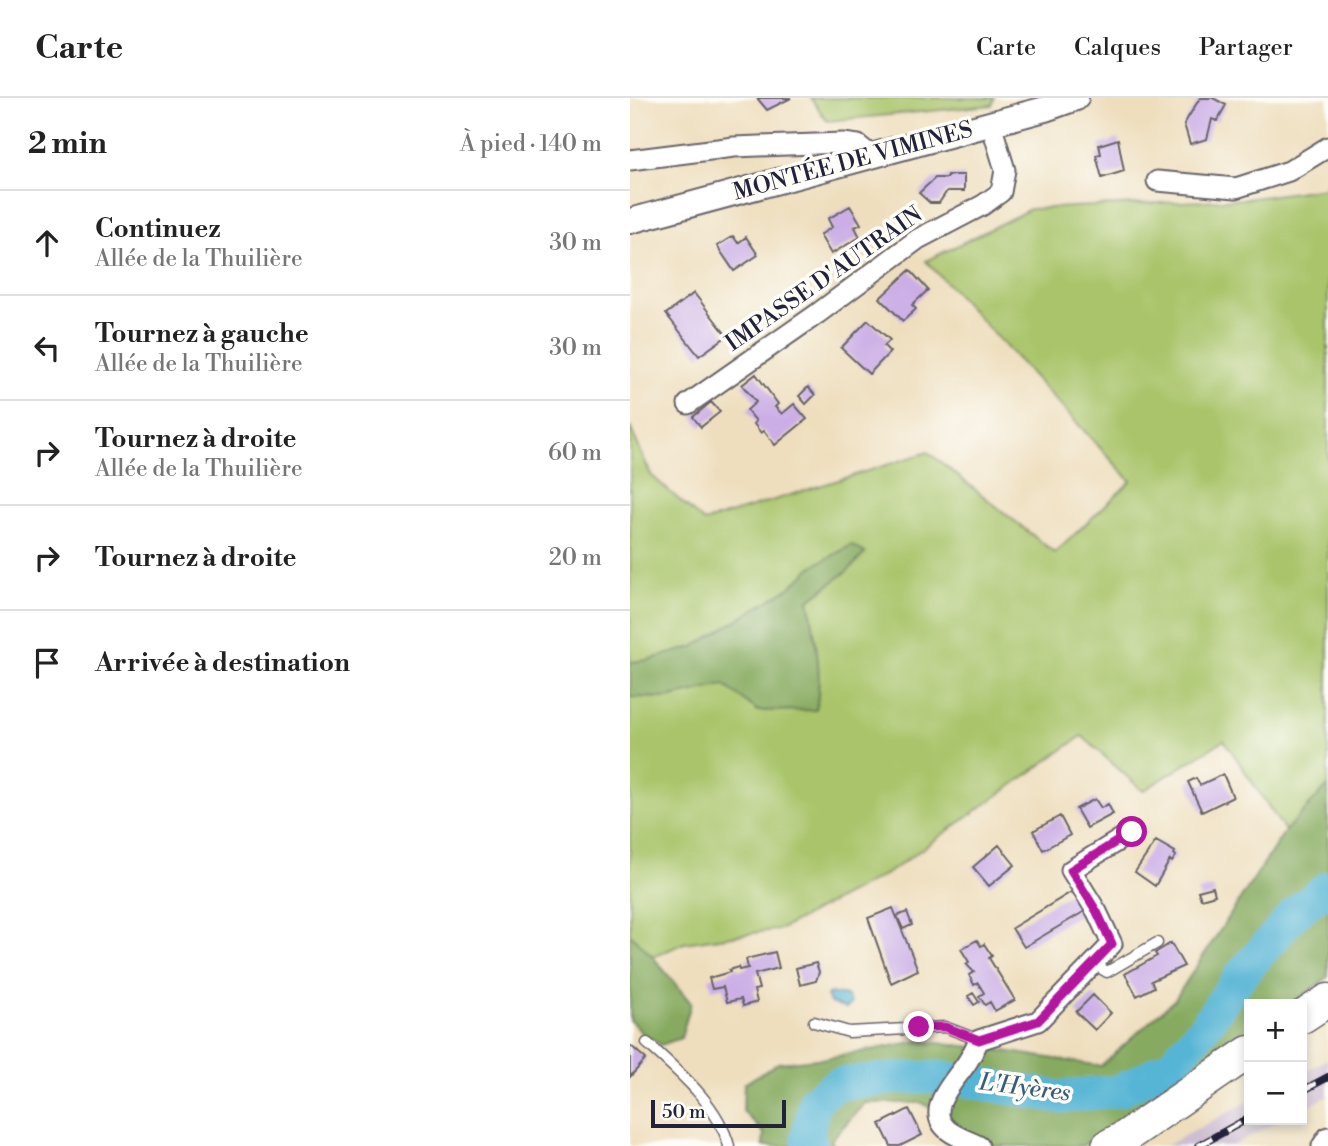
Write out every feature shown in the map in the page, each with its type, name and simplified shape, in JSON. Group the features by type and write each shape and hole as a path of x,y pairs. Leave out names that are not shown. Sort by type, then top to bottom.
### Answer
{"main road":[{"path":"1307,1014 1328,1000"},
{"path":"1108,1146 1244,1055"}],"street":[{"name":"MONTÉE DE VIMINES","path":"630,221 991,124 1076,98"},
{"name":"IMPASSE D'AUTRAIN","path":"688,404 918,239 1002,192 1005,170 991,124"},
{"path":"630,160 734,147 844,143 858,145 873,156"},
{"path":"1157,181 1236,188 1289,171 1328,147"},
{"path":"978,1146 947,1130 939,1119 940,1102 946,1089 967,1063 979,1040 1038,1021 1112,944 1097,912 1071,870 1132,832"},
{"path":"1322,1146 1328,1137"}],"lane":[{"path":"1094,964 1107,972 1157,943"},
{"path":"814,1022 849,1032 945,1027 979,1040"},
{"path":"647,1043 677,1069 709,1106 729,1146"}],"shaded area":[{"path":"1328,1059 1328,1096 1307,1107 1307,1070"},
{"path":"1244,1104 1244,1125 1272,1125 1231,1146 1165,1146"}],"green space":[{"path":"811,98 994,98 992,105 827,121"},
{"path":"1328,181 1328,786 1285,831 1224,740 1143,791 1082,736 888,873 781,929 684,943 653,957 630,934 630,427 651,475 704,522 928,452 1055,553 1131,481 926,261 1030,209 1245,199 1325,188"},
{"path":"852,545 865,553 850,569 809,600 818,669 816,710 758,711 724,685 667,698 630,697 630,662 648,660 693,647 789,588 813,566"},
{"path":"1328,786 1328,977 1298,999 1244,999 1244,1040 1216,1061 1082,1146 992,1146 922,1103 865,1103 831,1140 834,1146 763,1146 764,1133 743,1111 744,1084 778,1063 827,1058 919,1041 1101,1066 1175,999 1285,831"},
{"path":"630,934 691,1003 681,1038 661,1045 641,1032 630,1020"}],"water":[{"path":"830,993 846,996 851,1003 846,1008 830,1003 827,996"}],"building":[{"path":"757,98 791,98 767,110"},
{"path":"1200,98 1213,98 1226,105 1217,121 1212,119 1207,139 1190,144 1184,124"},
{"path":"1118,139 1124,171 1102,178 1096,155 1101,154 1099,145"},
{"path":"947,175 964,175 964,191 947,191 939,203 930,203 919,193 935,178 947,178"},
{"path":"850,206 861,224 855,227 860,237 831,254 820,235 832,227 828,219"},
{"path":"733,236 738,243 746,237 758,255 734,271 717,246"},
{"path":"910,270 928,290 912,305 916,309 903,321 880,298"},
{"path":"694,293 727,336 699,356 666,314"},
{"path":"868,320 890,340 884,346 890,352 869,374 841,348"},
{"path":"756,374 782,414 794,404 807,419 775,445 764,431 761,433 747,410 756,402 742,385"},
{"path":"808,387 815,395 806,404 799,396"},
{"path":"711,402 720,412 701,427 693,417"},
{"path":"1223,774 1233,797 1202,812 1188,782 1196,778 1200,785"},
{"path":"1095,799 1101,808 1108,804 1113,814 1087,828 1076,809"},
{"path":"1060,816 1070,835 1043,850 1033,831"},
{"path":"1156,841 1175,852 1176,856 1172,862 1170,860 1155,886 1135,872"},
{"path":"999,845 1015,865 989,886 973,867"},
{"path":"1213,887 1215,895 1201,899 1198,891"},
{"path":"1073,891 1085,911 1024,947 1012,928"},
{"path":"893,908 918,970 891,983 868,918"},
{"path":"907,912 912,925 903,929 897,916"},
{"path":"977,940 981,946 984,944 992,956 989,958 1015,1000 995,1011 990,1002 985,1005 979,996 984,993 978,983 974,985 969,975 974,972 966,964 969,962 961,949"},
{"path":"1171,943 1184,966 1151,981 1154,987 1137,996 1125,974 1157,956 1155,953"},
{"path":"775,952 779,968 755,974 759,989 754,990 757,1002 743,1006 741,999 727,1002 723,987 712,989 709,978 738,967 739,970 748,968 746,959"},
{"path":"816,963 819,972 816,981 800,985 796,968"},
{"path":"973,993 979,1002 974,1005 968,996"},
{"path":"1093,995 1111,1013 1095,1030 1076,1012"},
{"path":"630,1045 646,1059 630,1077"},
{"path":"909,1109 922,1135 900,1146 891,1146 880,1124"}],"waterway":[{"name":"L'Hyères","path":"812,1146 807,1137 815,1100 837,1084 944,1077 1059,1097 1119,1091 1171,1065 1205,1026 1241,975 1294,914 1328,887"}],"railway":[{"path":"1307,1088 1328,1077"},
{"path":"1198,1146 1244,1121"}],"route":[{"path":"919,1027 945,1027 979,1040 1038,1021 1112,944 1097,912 1071,870 1132,832"}]}
